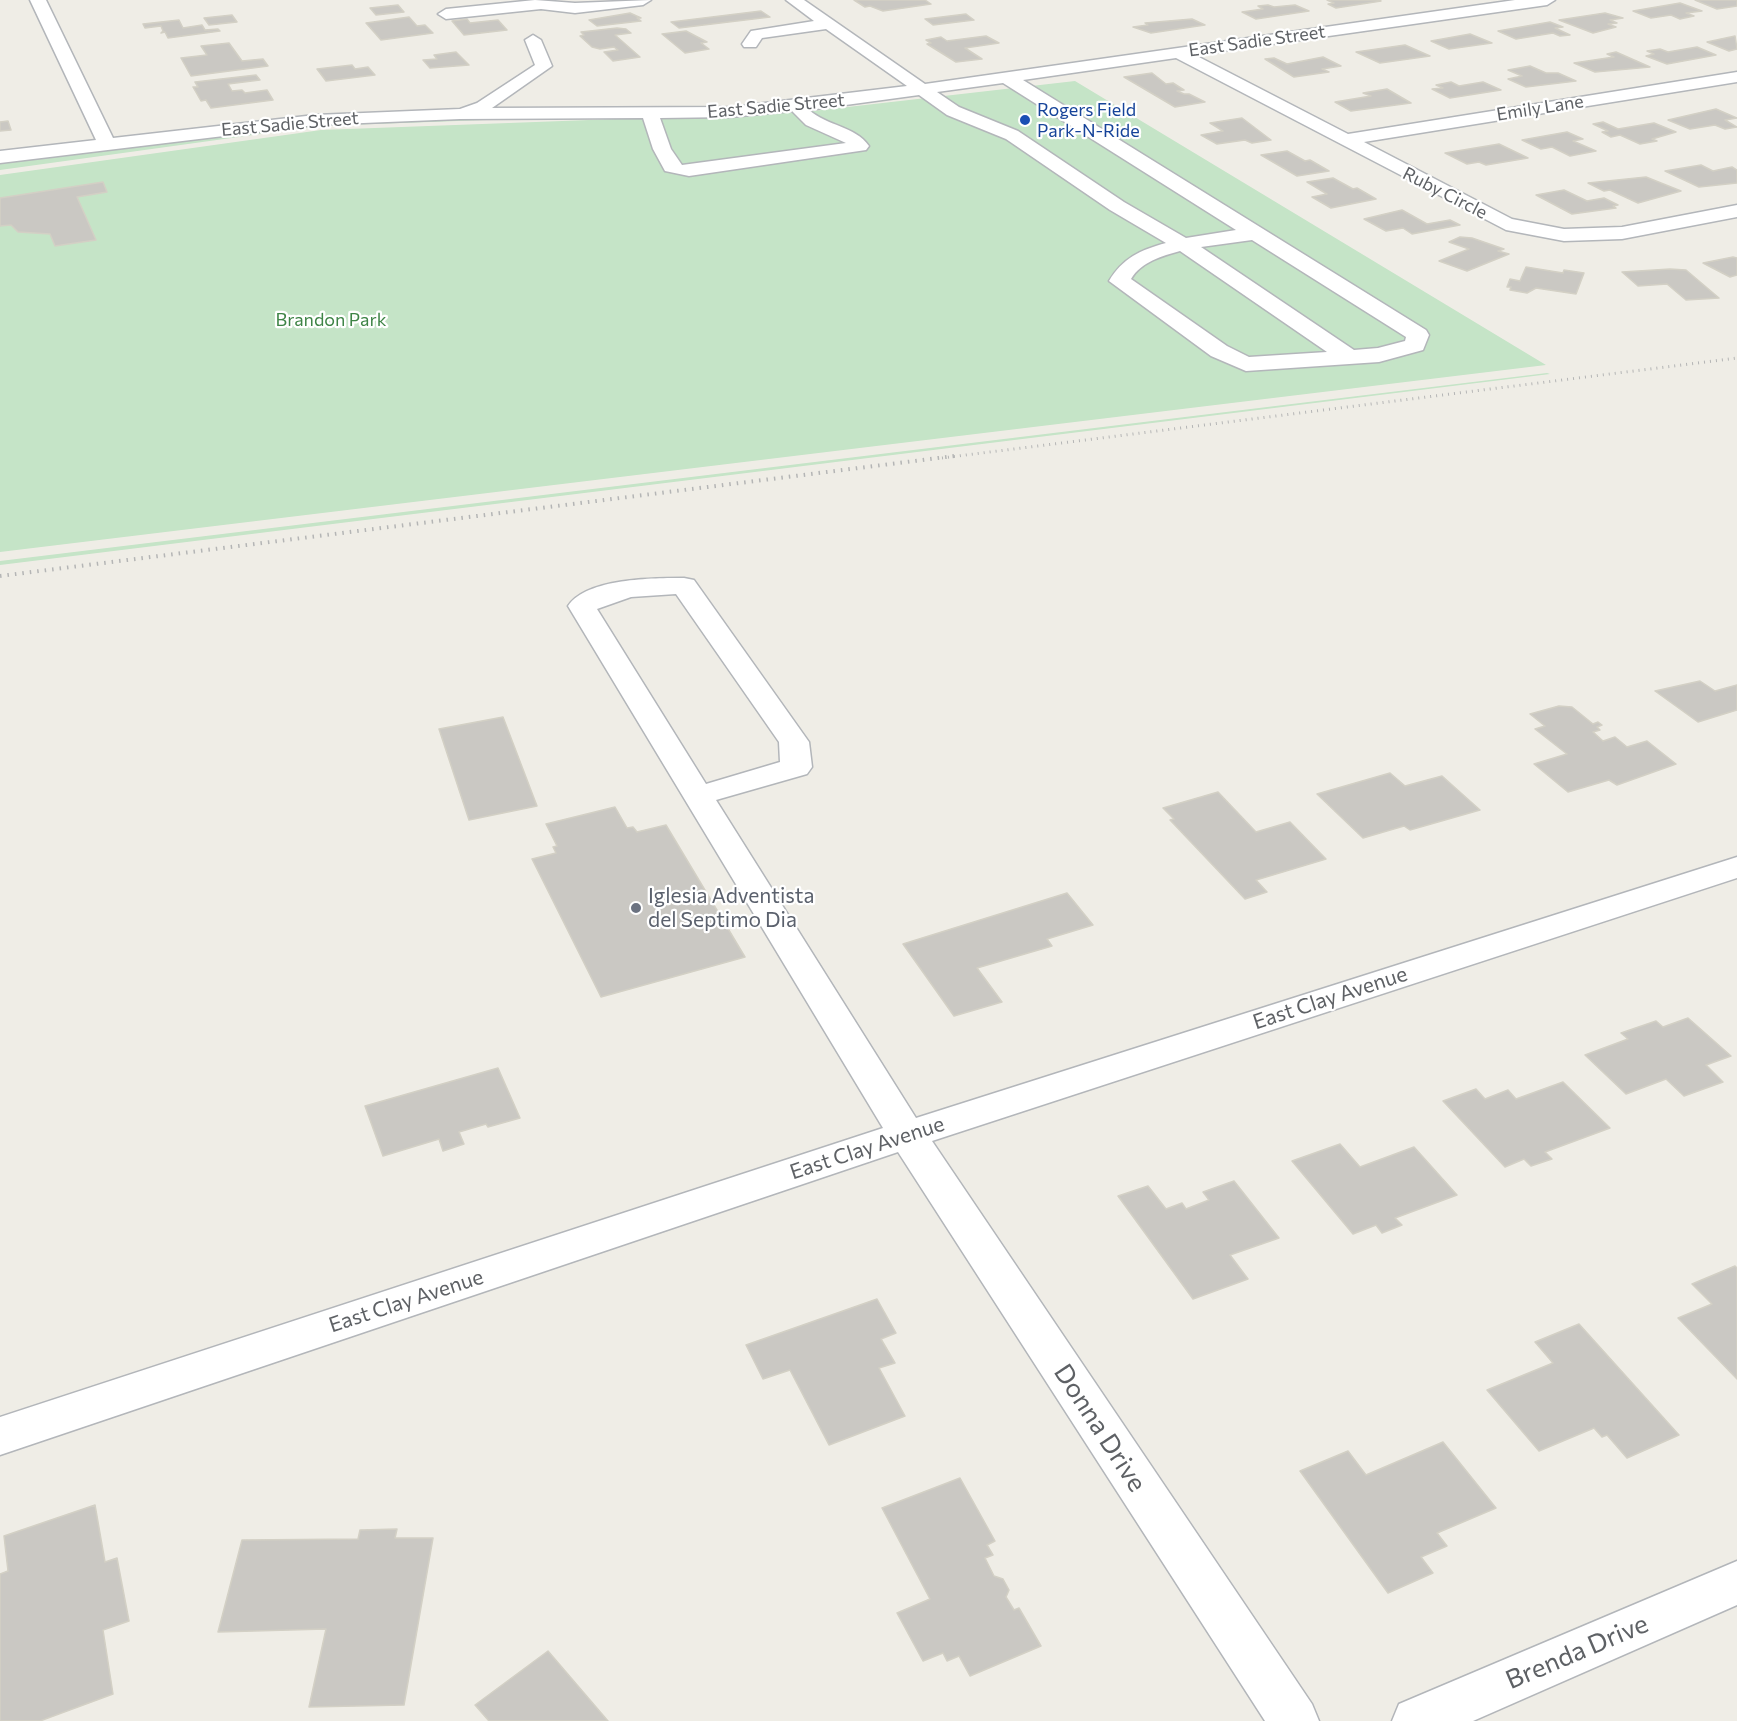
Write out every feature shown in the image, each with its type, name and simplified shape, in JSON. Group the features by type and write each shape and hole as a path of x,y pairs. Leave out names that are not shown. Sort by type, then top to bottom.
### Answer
{"street":[{"path":"38,0 106,143"},
{"path":"446,14 541,4 575,8 643,0"},
{"path":"794,0 953,111 1012,135 1117,206 1184,245 1351,358"},
{"name":"East Sadie Street","path":"0,157 315,120 460,114 730,112 797,106 1546,0"},
{"path":"750,44 757,34 831,24"},
{"path":"460,114 483,107 544,66 533,40"},
{"name":"Ruby Circle","path":"1177,52 1506,224 1564,235 1622,233 1737,211"},
{"path":"1006,77 1256,233 1418,335 1415,345 1379,355 1246,364 1219,351 1120,281 1122,270 1136,259 1184,245 1256,233"},
{"name":"Emily Lane","path":"1344,140 1737,77"},
{"path":"651,113 651,122 671,165 679,170 718,167 860,146 850,137 804,118 797,106"},
{"name":"Donna Drive","path":"697,796 796,767 794,742 684,586 641,586 597,596 582,606 697,796 907,1135 1294,1721"},
{"name":"East Clay Avenue","path":"0,1436 907,1135 1737,867"},
{"name":"Brenda Drive","path":"1417,1721 1737,1582"}],"green space":[{"name":"Brandon Park","path":"1075,81 1546,365 0,552 0,175 321,130 804,112"},
{"path":"514,119 318,126 0,170 0,163 316,125"},
{"path":"1550,374 0,565 0,561"}],"building":[{"path":"854,0 925,0 931,4 883,11 870,6 865,7"},
{"path":"1327,0 1381,1 1336,8 1328,4 1334,3"},
{"path":"1695,0 1737,0 1737,6 1717,9"},
{"path":"1680,3 1702,11 1686,13 1694,16 1680,19 1671,15 1651,18 1633,11"},
{"path":"398,5 404,12 376,15 370,8"},
{"path":"1295,5 1309,11 1256,19 1242,12 1263,9 1258,6 1274,7"},
{"path":"761,11 770,17 679,28 671,22"},
{"path":"630,13 641,18 637,18 641,21 597,26 589,20"},
{"path":"1605,13 1623,18 1610,20 1617,23 1608,24 1616,27 1593,33 1559,20"},
{"path":"966,14 974,20 933,25 925,19"},
{"path":"232,15 237,22 209,25 204,18"},
{"path":"409,17 417,26 425,25 433,33 381,40 366,23"},
{"path":"467,19 470,23 498,20 507,30 464,35 452,21"},
{"path":"1192,19 1205,25 1151,33 1133,27 1148,25 1145,23"},
{"path":"179,20 183,28 202,25 205,30 218,29 220,31 168,38 165,32 161,33 163,31 161,26 145,28 143,24"},
{"path":"1550,22 1563,27 1555,28 1570,35 1560,36 1553,33 1516,39 1498,31"},
{"path":"626,29 631,33 615,35 640,57 613,61 604,52 618,50 614,47 600,49 592,47 580,36 584,35 581,32"},
{"path":"686,31 707,42 701,43 709,49 685,53 662,34"},
{"path":"1470,34 1492,43 1449,49 1431,41"},
{"path":"986,36 999,43 965,48 982,59 956,62 927,44 931,43 926,40 941,37 947,41"},
{"path":"1735,36 1737,49 1729,51 1707,42"},
{"path":"229,43 242,61 263,59 268,66 191,76 181,58 207,55 201,46"},
{"path":"1405,45 1430,56 1380,63 1356,52"},
{"path":"1697,47 1716,55 1667,64 1646,56 1654,54 1647,51 1660,49 1668,52"},
{"path":"456,52 469,65 430,68 423,60 437,59 434,55"},
{"path":"1616,52 1650,67 1595,72 1574,63 1614,57 1607,54"},
{"path":"1323,57 1341,66 1322,69 1329,72 1294,77 1265,59 1274,58 1287,64"},
{"path":"352,65 355,69 368,67 375,75 326,81 317,69"},
{"path":"1530,66 1546,73 1558,73 1576,81 1526,87 1508,79 1522,76 1508,70"},
{"path":"1152,73 1166,84 1173,83 1184,90 1177,91 1205,102 1175,107 1124,77"},
{"path":"256,75 260,80 228,84 232,91 242,90 245,93 267,90 273,100 211,108 206,100 201,101 193,87 198,87 195,82"},
{"path":"1451,82 1459,86 1483,82 1501,90 1450,98 1432,89 1443,88 1436,85"},
{"path":"1387,89 1411,103 1351,111 1335,102 1371,96 1363,93"},
{"path":"1716,109 1737,118 1725,120 1737,127 1725,129 1715,125 1690,129 1668,120"},
{"path":"1242,118 1271,140 1252,143 1245,140 1217,144 1201,135 1223,131 1210,123"},
{"path":"8,121 11,130 0,131 0,122"},
{"path":"1603,122 1618,129 1654,123 1676,132 1652,139 1657,141 1640,144 1620,135 1611,137 1602,132 1608,131 1593,124"},
{"path":"1567,132 1583,139 1573,141 1596,151 1570,156 1552,147 1541,149 1522,140"},
{"path":"1499,144 1528,158 1486,165 1479,162 1467,164 1445,153"},
{"path":"1287,151 1329,171 1297,176 1261,155"},
{"path":"1701,165 1713,171 1732,167 1737,170 1737,183 1699,187 1665,171"},
{"path":"1646,177 1681,191 1638,203 1588,183"},
{"path":"1333,178 1376,199 1331,208 1312,197 1327,194 1307,182"},
{"path":"103,182 107,192 77,197 96,240 55,246 50,234 18,232 11,225 0,226 0,198"},
{"path":"1564,190 1587,201 1604,198 1618,205 1613,206 1616,208 1572,214 1536,195"},
{"path":"1402,210 1427,224 1450,220 1460,225 1412,234 1403,228 1386,231 1364,219"},
{"path":"1460,237 1472,238 1504,249 1498,251 1509,254 1467,271 1439,261 1469,249 1449,242"},
{"path":"1737,258 1737,275 1730,277 1703,263"},
{"path":"1526,267 1563,273 1564,270 1584,273 1576,294 1536,288 1527,293 1510,290 1511,287 1507,287 1510,279 1520,281"},
{"path":"1686,270 1719,298 1686,300 1667,284 1638,286 1622,272"},
{"path":"1700,681 1715,691 1737,685 1737,710 1698,722 1655,691"},
{"path":"1559,706 1572,707 1593,724 1598,722 1602,725 1597,727 1600,730 1593,732 1603,741 1615,737 1627,747 1647,741 1676,764 1617,785 1609,780 1568,792 1534,764 1567,754 1535,729 1545,726 1530,714"},
{"path":"503,717 537,806 469,820 439,729"},
{"path":"1390,773 1405,786 1442,776 1480,810 1410,830 1404,826 1363,838 1317,794"},
{"path":"1218,792 1256,832 1290,822 1326,859 1256,880 1267,892 1245,899 1170,820 1174,819 1163,808"},
{"name":"Iglesia Adventista del Septimo Dia","path":"615,807 627,828 633,827 637,832 666,825 745,957 601,997 532,859 556,853 553,847 557,846 546,824"},
{"path":"1067,893 1093,925 1047,939 1052,946 977,968 1002,1002 954,1016 903,944"},
{"path":"1688,1018 1731,1056 1706,1065 1723,1082 1684,1096 1666,1079 1626,1094 1585,1055 1628,1039 1621,1033 1656,1021 1663,1027"},
{"path":"498,1068 520,1118 459,1132 464,1144 443,1151 439,1139 383,1156 365,1106"},
{"path":"1563,1082 1610,1128 1545,1152 1552,1159 1531,1166 1524,1159 1505,1167 1443,1101 1476,1089 1485,1099 1508,1090 1516,1099"},
{"path":"1340,1144 1360,1167 1414,1147 1457,1195 1395,1218 1402,1225 1382,1233 1376,1225 1353,1234 1292,1161"},
{"path":"1234,1181 1279,1238 1230,1255 1248,1279 1193,1299 1118,1196 1148,1186 1166,1209 1182,1203 1186,1209 1209,1200 1203,1192"},
{"path":"1735,1266 1737,1268 1737,1379 1678,1318 1712,1304 1692,1284"},
{"path":"877,1299 896,1333 881,1339 895,1363 879,1368 905,1416 829,1445 790,1370 763,1379 746,1345"},
{"path":"1579,1324 1679,1435 1627,1458 1607,1435 1602,1437 1594,1428 1539,1451 1487,1390 1553,1363 1535,1342"},
{"path":"1443,1442 1496,1508 1437,1533 1447,1546 1421,1557 1433,1573 1388,1593 1300,1471 1348,1451 1366,1475"},
{"path":"960,1478 995,1541 987,1545 993,1555 985,1558 994,1576 1003,1579 1009,1590 1006,1597 1014,1610 1019,1608 1041,1646 970,1676 959,1656 947,1661 943,1653 923,1661 897,1613 930,1599 882,1508"},
{"path":"95,1505 105,1562 117,1558 129,1621 103,1630 113,1694 40,1721 0,1721 0,1574 8,1571 4,1536"},
{"path":"397,1529 395,1538 433,1538 404,1705 309,1707 326,1629 218,1632 242,1540 358,1539 360,1530"},
{"path":"548,1651 608,1721 489,1721 475,1705"}],"railway":[{"path":"942,458 1737,358"},
{"path":"0,576 954,456"}],"place":[{"name":"Rogers Field Park-N-Ride","path":"1025,120"},
{"name":"Iglesia Adventista del Septimo Dia","path":"636,908"}]}
